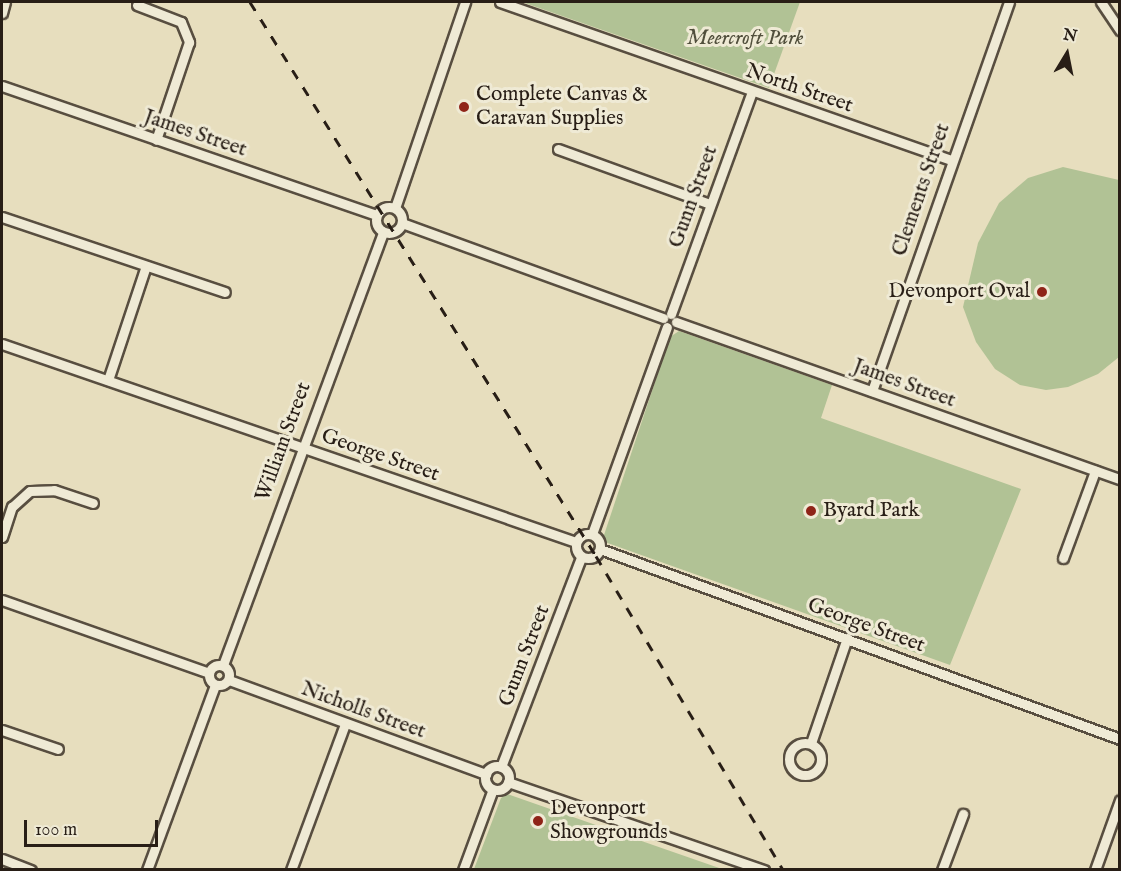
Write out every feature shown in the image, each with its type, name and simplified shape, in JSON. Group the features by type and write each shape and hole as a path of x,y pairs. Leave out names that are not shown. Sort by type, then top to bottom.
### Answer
{"street":[{"path":"2,13 5,2"},
{"path":"395,208 465,2"},
{"name":"North Street","path":"500,2 951,160"},
{"name":"Clements Street","path":"872,391 951,160 1009,2"},
{"path":"1101,2 1119,30"},
{"path":"137,5 181,22 189,42 156,140"},
{"name":"James Street","path":"2,86 376,215"},
{"name":"Gunn Street","path":"592,534 752,92"},
{"path":"558,149 710,204"},
{"path":"382,208 395,208 401,214 402,223 392,233 383,232 376,225 376,215 382,208"},
{"path":"2,217 225,291"},
{"name":"James Street","path":"402,223 1119,479"},
{"name":"William Street","path":"223,665 301,446 383,232"},
{"path":"108,380 146,266"},
{"name":"George Street","path":"2,344 576,542"},
{"path":"1063,558 1095,471"},
{"path":"2,537 12,507 30,491 54,490 93,503"},
{"path":"592,534 599,539 600,549 593,558 582,557 576,542 583,535 592,534"},
{"name":"George Street","path":"600,549 1119,739"},
{"name":"Gunn Street","path":"501,767 582,557"},
{"path":"2,600 209,673 215,685 147,870"},
{"path":"811,743 847,638"},
{"path":"209,673 216,666 223,665 229,671 229,680 222,686 215,685"},
{"name":"Nicholls Street","path":"229,680 486,774"},
{"path":"291,870 345,724"},
{"path":"2,730 58,749"},
{"path":"501,767 508,775 508,782 504,788 493,789 486,783 486,774 490,768 501,767"},
{"path":"508,782 764,870"},
{"path":"464,870 493,789"},
{"path":"1095,870 1119,800"},
{"path":"942,870 963,814"},
{"path":"2,859 18,867 31,870"}],"green space":[{"name":"Meercroft Park","path":"522,2 800,2 769,88"},
{"name":"Devonport Oval","path":"1063,167 1119,180 1119,357 1098,374 1068,387 1046,390 1020,385 995,369 976,342 963,307 978,243 999,203 1028,178"},
{"name":"Byard Park","path":"679,331 832,385 821,418 1021,489 950,665 602,541 670,337"},
{"name":"Devonport Showgrounds","path":"507,794 722,869 474,869 501,798"}],"railway":[{"path":"250,2 596,556 783,870"}],"place":[{"name":"Complete Canvas & Caravan Supplies","path":"464,107"},
{"name":"Devonport Oval","path":"1042,292"},
{"name":"Byard Park","path":"811,511"},
{"name":"Devonport Showgrounds","path":"538,821"}]}
